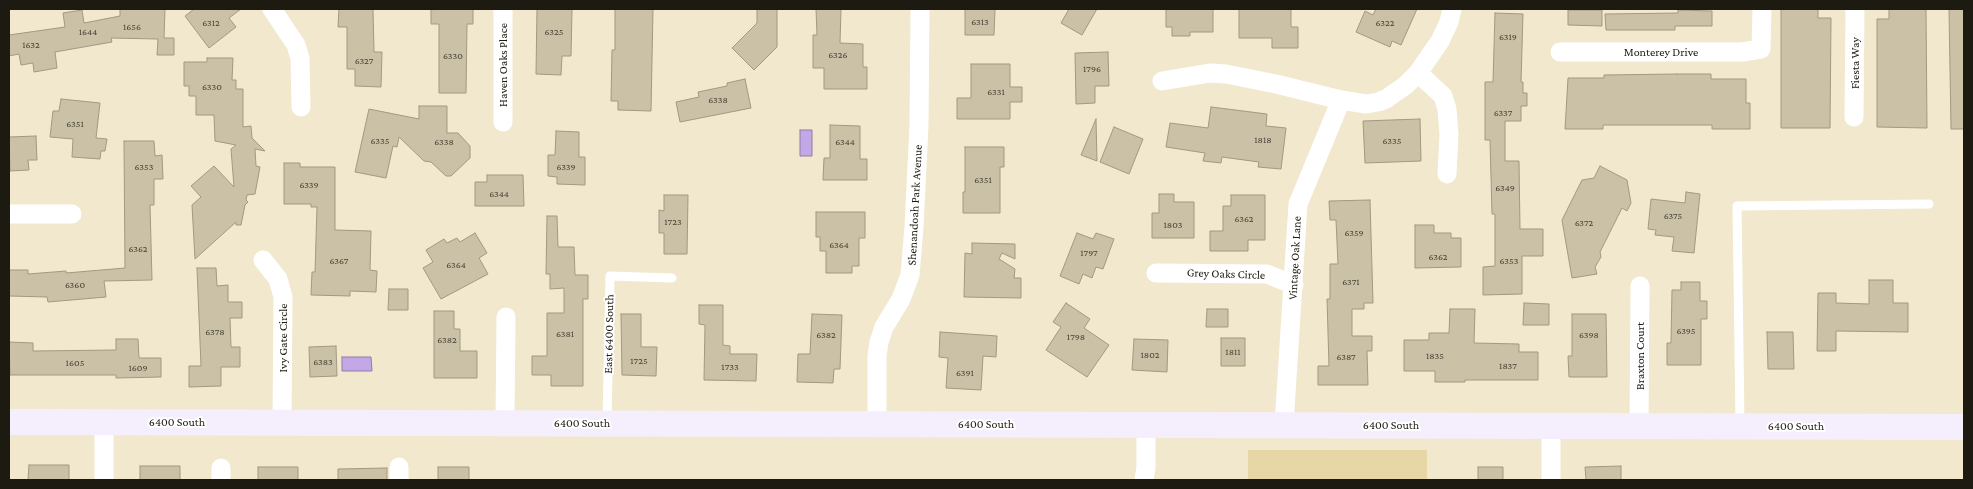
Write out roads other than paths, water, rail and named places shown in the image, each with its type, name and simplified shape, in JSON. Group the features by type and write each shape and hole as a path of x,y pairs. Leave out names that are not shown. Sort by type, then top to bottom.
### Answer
{"street":[{"path":"272,9 296,45 300,58 301,107"},
{"name":"Haven Oaks Place","path":"503,9 503,122"},
{"name":"Shenandoah Park Avenue","path":"877,424 877,356 879,342 884,327 901,299 910,275 919,125 920,9"},
{"path":"1162,81 1203,74 1226,74 1341,100 1366,104 1378,102 1393,94 1418,73 1440,41 1449,22 1452,9"},
{"name":"Monterey Drive","path":"1560,52 1742,52 1761,50 1762,9"},
{"name":"Fiesta Way","path":"1854,118 1855,9"},
{"path":"1418,73 1443,96 1447,109 1449,134 1447,174"},
{"name":"Vintage Oak Lane","path":"1284,425 1298,204 1341,100"},
{"path":"9,214 72,214"},
{"name":"Ivy Gate Circle","path":"262,260 278,279 283,296 282,422"},
{"name":"Grey Oaks Circle","path":"1156,273 1267,274 1294,285"},
{"name":"Braxton Court","path":"1639,426 1640,286"},
{"path":"505,423 506,317"},
{"name":"6400 South","path":"9,422 1964,427"},
{"path":"104,422 104,480"},
{"path":"1144,480 1146,467 1146,425"},
{"path":"1551,426 1551,480"}],"lane":[{"path":"1740,426 1738,206 1929,204"},
{"name":"East 6400 South","path":"607,423 610,276 672,278"}]}
